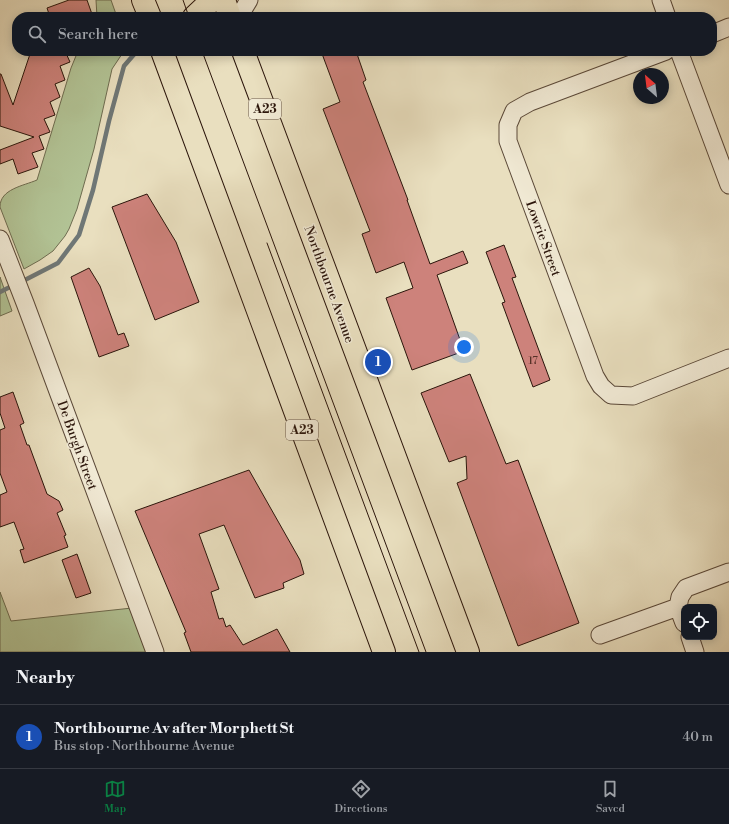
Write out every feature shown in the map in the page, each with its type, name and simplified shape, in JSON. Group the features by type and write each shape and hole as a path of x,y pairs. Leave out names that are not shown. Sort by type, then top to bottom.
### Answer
{"highway":[{"path":"143,0 148,12"},
{"path":"199,12 212,0"},
{"path":"224,0 228,12"},
{"name":"A23","path":"164,56 384,652"},
{"path":"180,56 183,80 180,97"},
{"name":"Northbourne Avenue","path":"245,56 468,652"}],"street":[{"path":"242,12 249,0"},
{"path":"660,0 665,12"},
{"path":"717,32 729,27"},
{"name":"Lowrie Street","path":"653,56 530,102 514,111 508,125 508,141 595,376 611,395 633,396 729,358"},
{"path":"681,56 729,185"},
{"name":"De Burgh Street","path":"0,239 155,652"},
{"path":"681,615 678,607 680,597 686,588 729,572"},
{"path":"600,635 678,607"},
{"path":"691,640 695,652"}],"green space":[{"path":"96,0 111,0 115,12 97,12"},
{"path":"76,56 121,56 112,69 94,149 77,209 69,229 53,251 24,269 0,207 1,201 8,192 13,189 37,180"},
{"path":"0,277 12,311 0,316"},
{"path":"0,592 11,621 132,608 148,652 0,652"}],"building":[{"path":"69,0 87,0 91,12 48,12 47,8"},
{"path":"29,56 67,56 70,62 60,66 65,80 55,84 60,97 50,102 55,115 44,119 50,132 39,136 44,149 32,153 38,167 18,174 13,159 0,164 0,150 34,137 0,126 0,74 13,105"},
{"path":"323,56 358,56 366,80 363,82 408,200 430,264 463,251 468,263 437,275 464,351 412,370 386,298 413,288 404,262 376,273 362,234 370,231 323,109 340,102"},
{"path":"147,194 176,242 199,302 155,320 112,207"},
{"path":"504,245 516,277 512,278 550,380 533,387 502,303 505,302 486,252"},
{"path":"89,268 100,286 118,335 124,333 129,346 99,357 71,277"},
{"path":"470,374 506,464 518,460 579,623 518,646 457,483 467,479 466,456 449,462 421,393"},
{"path":"13,392 24,423 20,425 47,494 59,501 63,510 57,513 66,535 64,536 68,547 24,563 20,550 24,549 14,522 0,527 0,495 7,492 0,473 0,430 5,428 0,413 0,397"},
{"path":"249,470 300,560 304,574 283,583 284,588 255,598 224,525 199,534 219,589 211,592 219,619 223,618 226,627 230,625 243,645 277,629 290,652 191,652 184,633 186,632 135,511"},
{"path":"77,554 91,593 76,598 62,560"}],"waterway":[{"path":"21,282 58,263 79,235 93,190 109,121 124,66 133,56"},
{"path":"0,292 14,285"}],"tram line":[{"path":"183,0 187,12"},
{"path":"204,56 426,652"},
{"path":"267,243 419,652"}],"place":[{"name":"Northbourne Av after Morphett St","path":"378,362"}]}
